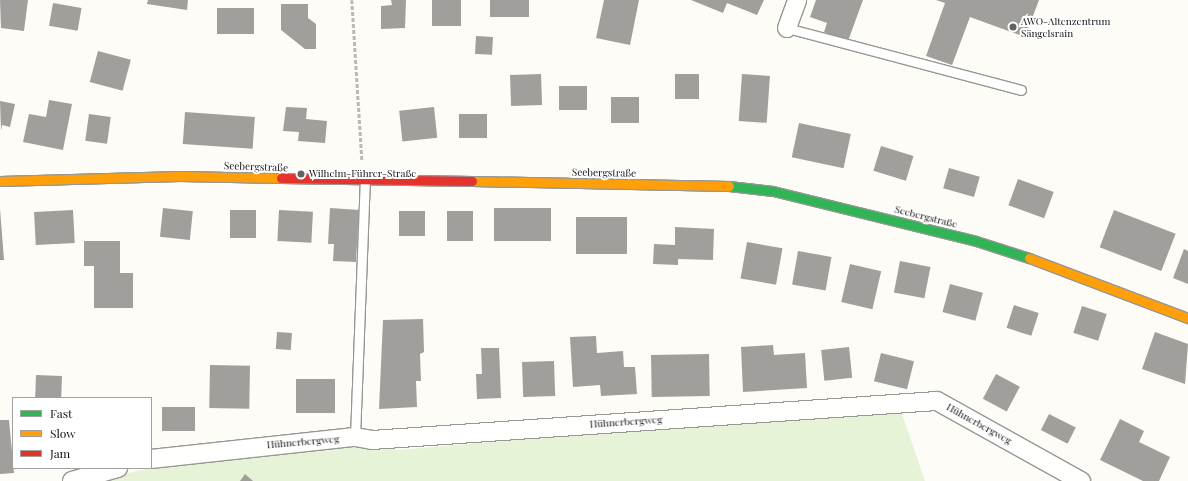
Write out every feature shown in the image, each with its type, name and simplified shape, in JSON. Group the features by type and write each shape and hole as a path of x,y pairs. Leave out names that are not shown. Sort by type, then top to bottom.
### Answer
{"street":[{"path":"787,28 797,0"},
{"name":"Seebergstraße","path":"0,181 180,176 365,181 731,186 773,191 976,241 1054,266 1188,318"},
{"name":"Hühnerbergweg","path":"152,459 355,437 372,440 937,401 1081,481"},
{"path":"72,481 114,469"}],"lane":[{"path":"787,28 1021,90"},
{"path":"355,437 365,181"}],"path":[{"path":"352,0 365,181"}],"green space":[{"path":"901,411 925,481 92,481 152,469 152,464 354,443 398,450 767,418"}],"building":[{"path":"0,0 28,0 24,31 1,28"},
{"path":"148,0 188,0 187,10 147,4"},
{"path":"391,0 406,0 405,28 381,29 381,6 392,5"},
{"path":"432,0 461,0 461,26 432,26"},
{"path":"490,0 529,0 529,17 490,17"},
{"path":"604,0 639,0 630,45 596,38"},
{"path":"691,0 764,0 757,15 727,3 723,13"},
{"path":"816,0 863,0 848,41 824,32 827,23 810,17"},
{"name":"AWO-Altenzentrum Sängelsrain","path":"936,0 1039,0 1025,37 970,17 952,65 926,56 945,3"},
{"path":"53,3 82,8 78,31 49,26"},
{"path":"281,4 308,4 308,18 316,24 316,49 305,49 281,30"},
{"path":"217,8 254,8 254,34 217,34"},
{"path":"476,36 493,37 492,55 475,54"},
{"path":"98,51 131,60 123,91 90,82"},
{"path":"541,74 542,105 511,106 510,75"},
{"path":"675,74 699,74 699,99 675,99"},
{"path":"742,74 770,76 767,123 739,121"},
{"path":"559,86 587,86 587,110 559,110"},
{"path":"611,97 639,97 639,123 611,123"},
{"path":"49,100 72,104 63,150 23,142 29,114 46,117"},
{"path":"0,101 15,104 10,127 2,125 1,131"},
{"path":"286,107 307,108 306,119 327,121 325,143 298,141 299,132 283,131"},
{"path":"434,107 437,138 402,141 399,111"},
{"path":"185,112 255,117 253,149 183,144"},
{"path":"89,114 111,117 107,144 85,141"},
{"path":"459,114 487,114 487,138 459,138"},
{"path":"799,123 851,134 844,168 792,157"},
{"path":"881,146 914,156 906,181 873,171"},
{"path":"949,168 980,177 974,197 943,188"},
{"path":"1018,179 1054,192 1044,218 1008,205"},
{"path":"163,208 193,211 190,240 160,237"},
{"path":"330,208 359,210 356,262 333,261 334,244 328,244"},
{"path":"494,208 551,208 551,241 494,241"},
{"path":"0,209 4,260 0,260"},
{"path":"73,210 75,243 36,245 34,212"},
{"path":"230,210 256,210 256,238 230,238"},
{"path":"279,210 313,212 311,243 277,241"},
{"path":"1114,210 1176,234 1161,271 1100,247"},
{"path":"399,211 425,211 425,236 399,236"},
{"path":"447,211 473,211 473,241 447,241"},
{"path":"576,217 627,217 627,254 576,254"},
{"path":"675,227 714,229 713,260 678,259 678,265 653,264 654,244 675,245"},
{"path":"84,241 120,241 120,273 133,273 133,308 94,308 94,266 84,266"},
{"path":"747,242 782,248 776,285 741,278"},
{"path":"1184,249 1188,251 1188,284 1173,278"},
{"path":"798,251 831,257 826,290 792,284"},
{"path":"900,261 930,267 924,298 894,292"},
{"path":"850,264 881,271 872,309 841,302"},
{"path":"950,284 983,293 975,321 942,312"},
{"path":"1014,305 1039,313 1031,336 1007,328"},
{"path":"1082,306 1107,314 1098,341 1073,333"},
{"path":"423,319 424,352 420,354 421,381 416,381 417,407 379,409 383,320"},
{"path":"277,332 292,333 291,350 276,349"},
{"path":"1155,332 1188,344 1185,384 1142,369"},
{"path":"596,336 597,353 623,351 624,367 635,367 637,394 601,396 600,385 573,387 570,337"},
{"path":"773,345 774,355 805,353 807,388 743,392 741,347"},
{"path":"849,347 852,378 824,381 821,350"},
{"path":"481,348 499,348 501,398 477,399 476,374 482,374"},
{"path":"881,353 914,361 907,389 874,381"},
{"path":"709,354 710,396 652,397 651,355"},
{"path":"554,361 555,396 523,397 522,362"},
{"path":"210,365 250,366 249,409 209,408"},
{"path":"996,374 1020,387 1007,411 983,399"},
{"path":"36,375 62,376 61,397 35,397"},
{"path":"296,379 335,379 335,413 296,413"},
{"path":"162,407 195,407 195,431 162,431"},
{"path":"1049,414 1076,428 1068,444 1041,430"},
{"path":"1120,419 1144,431 1139,442 1170,457 1159,481 1143,481 1100,460"},
{"path":"0,420 9,420 12,469 14,469 14,473 0,474"},
{"path":"245,474 253,481 240,481"}],"traffic: fast":[{"path":"729,186 773,191 976,241 1029,258"}],"traffic: slow":[{"path":"0,181 180,176 281,178"},
{"path":"472,181 729,186"},
{"path":"1029,258 1188,318"}],"traffic: jam":[{"path":"281,178 472,181"}],"place":[{"name":"AWO-Altenzentrum Sängelsrain","path":"1013,27"},
{"name":"Wilhelm-Führer-Straße","path":"301,174"}]}
